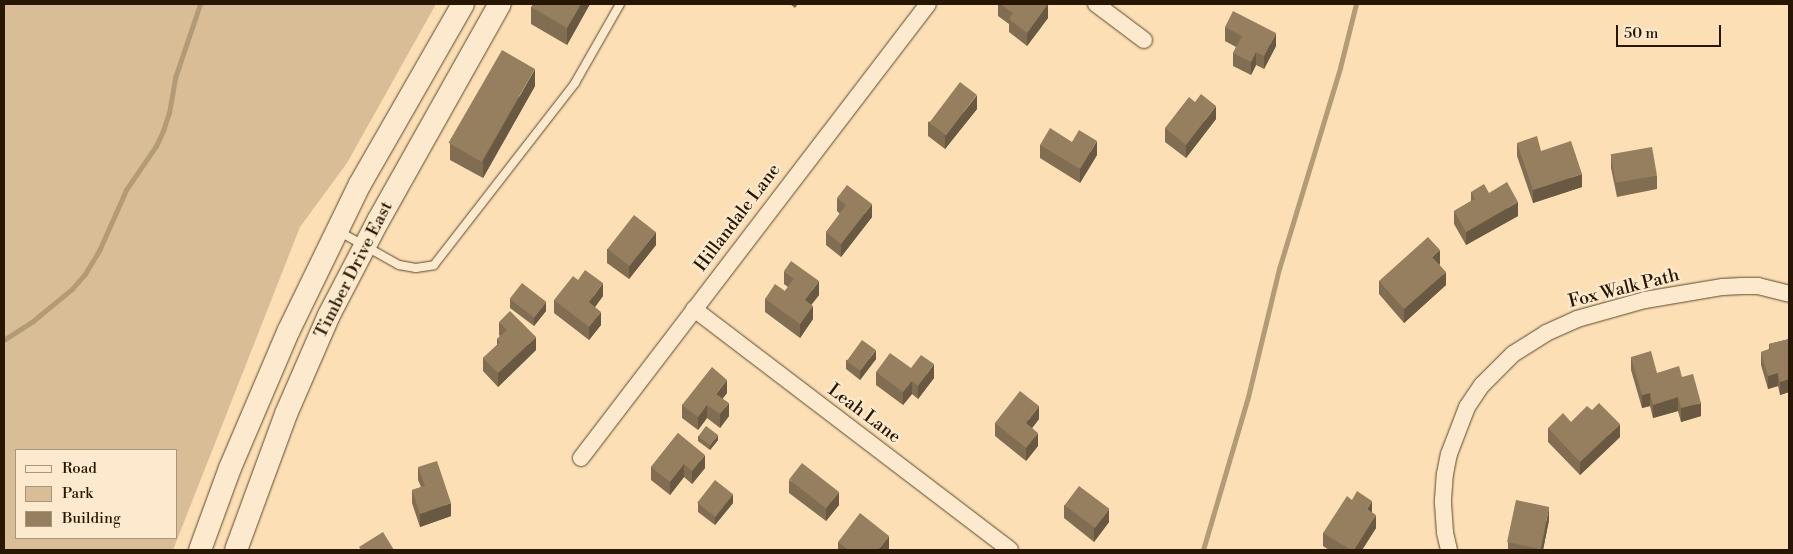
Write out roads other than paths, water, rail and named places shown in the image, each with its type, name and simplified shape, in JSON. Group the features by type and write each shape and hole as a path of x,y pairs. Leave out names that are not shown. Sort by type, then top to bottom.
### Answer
{"main road":[{"name":"Timber Drive East","path":"200,550 230,468 288,330 360,184 463,4"},
{"name":"Timber Drive East","path":"236,550 286,414 329,315 366,244 500,4"}],"street":[{"name":"Hillandale Lane","path":"581,458 928,4"},
{"path":"1096,4 1144,40"},
{"name":"Fox Walk Path","path":"1449,550 1445,532 1443,500 1444,474 1451,446 1467,407 1482,385 1513,354 1546,333 1577,319 1645,300 1723,287 1742,286 1758,286 1789,294"},
{"name":"Leah Lane","path":"694,309 1010,550"}],"lane":[{"path":"338,231 366,244 399,264 416,268 434,265 575,83 620,4"}],"waterway":[{"path":"4,340 33,321 72,289 85,274 99,251 126,190 156,146 163,131 169,113 175,78 200,4"},
{"path":"1203,550 1248,397 1279,269 1340,68 1356,4"}]}
